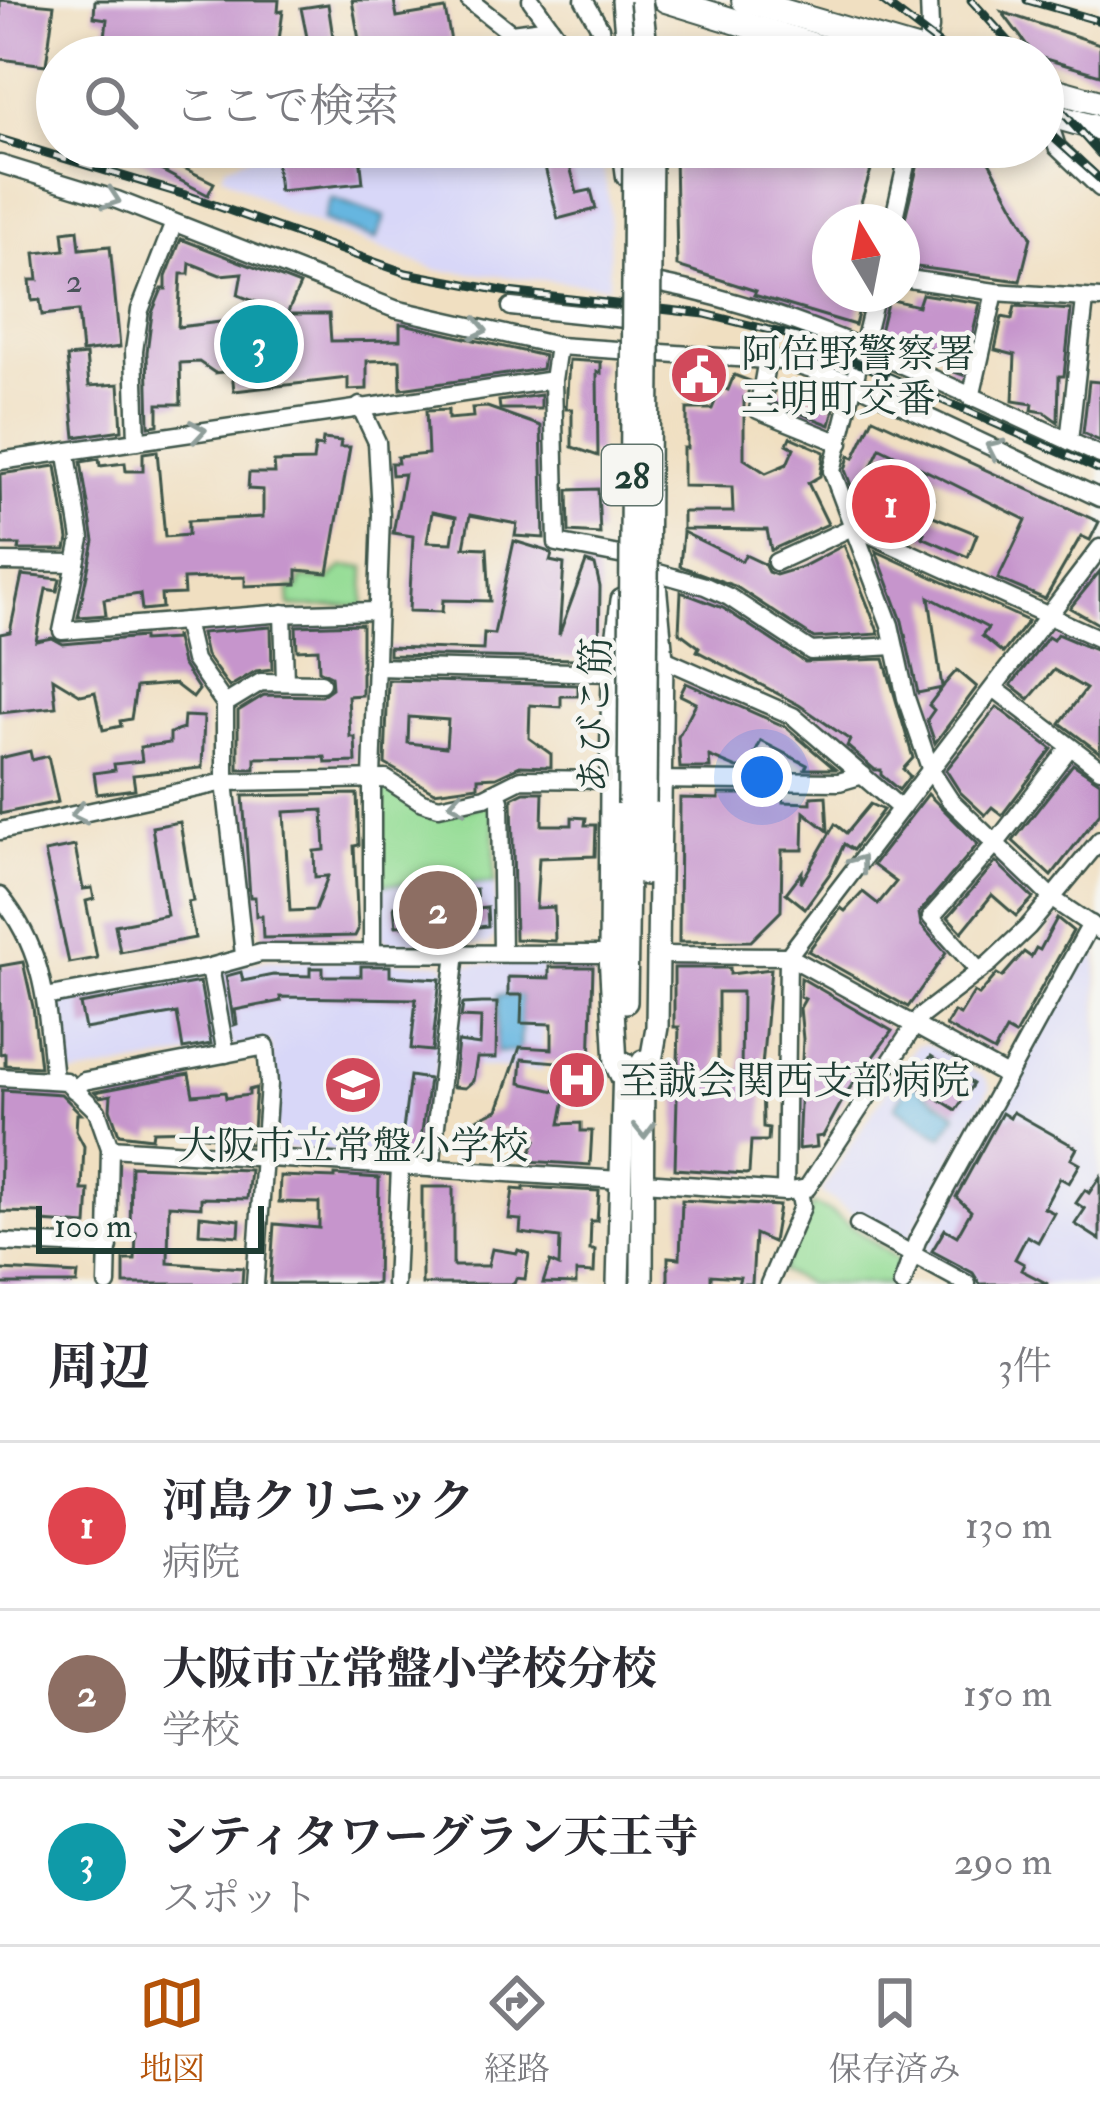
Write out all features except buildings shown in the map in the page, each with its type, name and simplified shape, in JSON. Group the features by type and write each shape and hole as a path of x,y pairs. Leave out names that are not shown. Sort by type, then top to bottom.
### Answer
{"highway":[{"path":"666,0 783,36"},
{"path":"744,0 868,36"},
{"path":"1064,93 1100,103"},
{"path":"1064,119 1100,129"}],"main road":[{"path":"623,0 627,36"},
{"path":"645,0 647,36"},
{"name":"あびこ筋","path":"627,168 637,803"},
{"name":"あびこ筋","path":"618,1284 620,1180 632,1076 652,168"},
{"path":"625,352 624,556 613,673 610,954 616,1064 632,1076 651,1061 657,1027 662,658 655,572 656,355"},
{"name":"あびこ筋","path":"632,1076 644,1182 642,1284"}],"street":[{"path":"469,0 511,33 551,28"},
{"path":"531,0 557,36"},
{"path":"584,0 602,36"},
{"path":"634,36 645,0"},
{"path":"928,0 932,36"},
{"path":"1064,154 1100,188"},
{"path":"0,164 117,200 395,310 558,346 802,365 855,383 1100,498"},
{"path":"625,168 625,352"},
{"path":"653,168 656,355"},
{"path":"896,204 905,168"},
{"path":"137,441 134,351 140,310 174,223"},
{"path":"920,281 1092,299 1069,441"},
{"path":"656,283 753,308 864,350 1100,455"},
{"path":"971,398 995,292"},
{"path":"511,307 625,320"},
{"path":"872,312 832,471 890,625 906,698 931,771 950,800 1054,900 1096,927 1005,1075 916,1240 902,1284"},
{"path":"558,346 554,380 557,543 624,556 655,572 692,580 729,597 811,651 894,646"},
{"path":"767,359 758,410 840,443"},
{"path":"0,461 554,380"},
{"path":"360,406 377,442 381,514 372,953"},
{"path":"67,454 81,539 62,631 376,611"},
{"path":"776,562 850,528 1100,639"},
{"path":"769,1284 802,1208 792,1192 788,956 1100,548"},
{"path":"0,562 76,563"},
{"path":"284,614 284,682"},
{"path":"185,621 194,660 225,704 225,782 244,955"},
{"path":"662,658 793,716 900,808"},
{"path":"375,668 613,673"},
{"path":"225,704 261,682 321,683"},
{"path":"994,689 1100,769"},
{"path":"979,971 931,916 996,843 1070,747"},
{"path":"0,831 225,782 386,779 440,808 467,803 520,779 839,782 863,776"},
{"path":"496,791 500,800 502,953"},
{"path":"644,1182 792,1192 807,1188 921,1016 979,971 1054,900 1100,840"},
{"path":"0,896 32,943 45,997 53,1078"},
{"path":"431,1168 456,953"},
{"path":"45,997 210,967 244,955 610,954"},
{"path":"658,956 788,956 1005,1075"},
{"path":"210,967 226,1054"},
{"path":"74,1090 85,1081 266,1046 266,1150 255,1284"},
{"path":"0,1077 66,1081 97,1111 110,1148 106,1284"},
{"path":"110,1148 620,1180"},
{"path":"395,1284 400,1166"},
{"path":"858,1225 967,1284"},
{"path":"0,1242 109,1247"}],"shaded area":[{"path":"225,168 603,168 610,206 609,286 437,270 286,212 222,175"},
{"path":"495,883 495,937 488,944 388,943 381,937 381,884"},
{"path":"1097,945 1100,1284 976,1284 926,1254 925,1245 1084,949"},
{"name":"大阪市立常盤小学校","path":"266,960 443,963 448,970 426,1154 421,1159 285,1148 274,1122 271,1043 234,1048 215,972"},
{"name":"大阪市立常盤小学校","path":"465,964 543,964 543,1071 450,1065 459,969"},
{"path":"202,975 219,1050 70,1076 60,1068 51,1013 64,1000"},
{"path":"928,1044 986,1079 990,1088 908,1241 897,1244 821,1192 916,1045"}],"green space":[{"path":"342,567 365,567 364,606 290,607 289,589 299,588 301,578 329,580"},
{"path":"390,786 412,803 434,811 485,804 494,808 495,883 381,884 380,791"},
{"path":"813,1204 900,1261 903,1270 895,1284 808,1284 781,1271"}],"water":[{"path":"331,198 385,217 376,239 323,220"},
{"path":"498,995 522,995 520,1052 496,1052"},
{"path":"910,1083 957,1114 942,1137 895,1107"}],"railway":[{"path":"881,0 928,36"},
{"path":"971,0 1004,36"},
{"path":"1027,0 1100,21"},
{"path":"1064,114 1100,154"},
{"path":"0,139 36,150"},
{"path":"1064,147 1100,179"},
{"path":"96,168 406,273 508,292 705,314 802,338 1100,470"}],"place":[{"name":"シティタワーグラン天王寺","path":"259,344"},
{"name":"阿倍野警察署 三明町交番","path":"699,375"},
{"name":"河島クリニック","path":"891,504"},
{"name":"大阪市立常盤小学校分校","path":"438,910"},
{"name":"至誠会関西支部病院","path":"577,1080"},
{"name":"大阪市立常盤小学校","path":"353,1085"}]}
